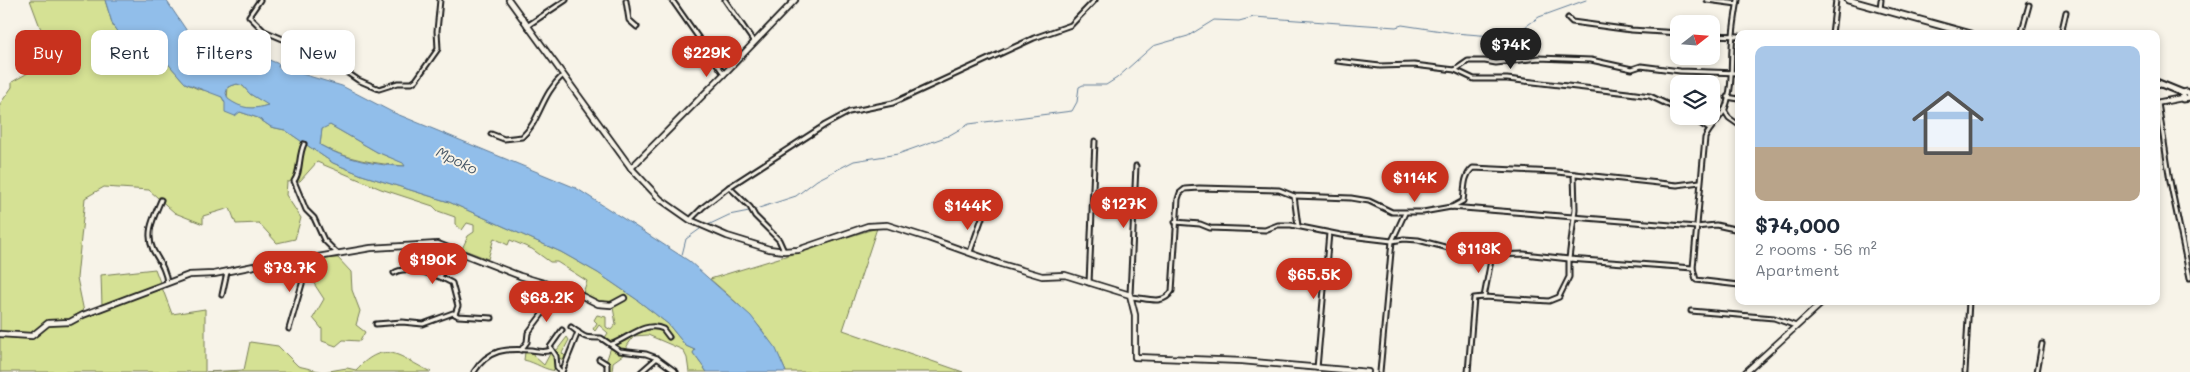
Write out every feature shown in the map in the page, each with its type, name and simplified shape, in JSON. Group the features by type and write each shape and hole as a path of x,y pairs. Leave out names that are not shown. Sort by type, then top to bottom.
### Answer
{"main road":[{"path":"1848,0 1956,30"},
{"path":"2160,84 2183,95 2186,92 2190,96"}],"street":[{"path":"260,0 249,16 264,31 297,45 319,62 339,68 358,80 379,89 398,84 412,83 434,56 439,44 437,32 440,0"},
{"path":"509,0 630,168 660,199 690,220 727,236 769,249 798,250 859,229 880,225 914,233 1001,264 1042,276 1065,275 1131,296 1164,300 1172,290 1176,222 1180,193 1186,189 1279,190 1294,196 1351,198 1369,202 1392,212 1405,213 1451,207 1696,227 1716,225 1735,229"},
{"path":"527,26 566,0"},
{"path":"672,0 724,74"},
{"path":"725,0 754,42"},
{"path":"630,168 795,0"},
{"path":"690,220 703,207 729,187 798,140 849,112 893,103 1034,38 1071,25 1095,0"},
{"path":"1706,0 1738,2 1733,35 1728,97 1724,110 1709,129 1705,138 1693,268 1696,280 1735,285"},
{"path":"1832,30 1836,0"},
{"path":"1880,9 1881,0"},
{"path":"632,1 626,1 629,20 637,27"},
{"path":"2022,30 2028,5"},
{"path":"2062,30 2066,12"},
{"path":"1568,18 1572,22 1578,23 1670,32"},
{"path":"1720,35 1733,35"},
{"path":"1455,70 1468,62 1485,61 1496,63 1539,58 1591,60 1632,69 1641,66 1680,71 1735,72"},
{"path":"1337,61 1380,66 1414,65 1455,70 1474,79 1507,79 1650,96 1670,106"},
{"path":"491,134 504,139 522,137 532,126 549,90 564,75"},
{"path":"2160,102 2183,95"},
{"path":"1728,97 1735,98"},
{"path":"1724,110 1729,118 1735,122"},
{"path":"2160,121 2190,278"},
{"path":"1703,125 1709,129"},
{"path":"1089,284 1094,141"},
{"path":"304,144 299,153 298,176 294,181 306,210 314,218 324,240 336,252"},
{"path":"1136,166 1131,296 1135,314 1135,357 1242,361 1368,372"},
{"path":"1451,207 1463,201 1465,180 1468,172 1473,168 1574,174 1677,185 1700,182"},
{"path":"1468,372 1474,298 1549,301 1559,297 1569,277 1569,259 1575,209 1574,174"},
{"path":"729,187 750,207 755,216 779,240 784,251"},
{"path":"1294,196 1298,226"},
{"path":"161,200 149,234 167,283"},
{"path":"1380,372 1392,241 1405,213"},
{"path":"970,252 983,215"},
{"path":"1176,222 1200,224 1210,228 1265,230 1278,225 1298,226 1329,233 1392,241 1418,240 1456,250 1492,255 1524,254 1693,268"},
{"path":"1317,368 1329,233"},
{"path":"0,334 32,336 48,323 70,322 83,315 196,274 227,272 336,252 418,245 438,244 455,249 520,276 574,292 604,306 611,305 624,298"},
{"path":"416,270 418,245"},
{"path":"440,277 455,249"},
{"path":"1484,297 1492,255"},
{"path":"289,329 298,303 306,259"},
{"path":"394,273 400,269 416,270 440,277 454,285 458,306 456,314"},
{"path":"222,295 227,272"},
{"path":"521,350 527,342 528,333 545,308 547,296 552,285"},
{"path":"1746,372 1819,305"},
{"path":"1965,372 1969,305"},
{"path":"1690,311 1738,313 1774,318 1796,326"},
{"path":"376,324 402,322 423,324 449,313 492,318"},
{"path":"612,344 651,326 663,328 668,338"},
{"path":"571,327 590,340 601,338 620,351 646,354 657,358 676,372"},
{"path":"562,330 550,347 556,356 556,367 562,372 578,332"},
{"path":"2037,372 2042,344"},
{"path":"474,372 491,353 521,350 545,352 551,350"},
{"path":"641,372 657,358"},
{"path":"600,359 607,364 607,372"}],"green space":[{"path":"30,0 105,0 116,30 91,30 91,75 168,75 168,64 185,83 198,89 213,92 222,97 225,103 240,112 258,118 271,127 285,130 333,163 362,175 449,202 561,252 598,273 668,324 686,346 695,350 693,353 707,372 689,372 687,358 683,350 648,335 634,336 627,346 627,352 613,362 612,372 608,372 606,362 611,347 604,339 608,333 599,325 595,331 593,329 597,323 594,320 597,315 606,317 606,327 611,330 616,324 612,302 599,302 583,293 587,281 557,262 550,262 532,249 510,240 508,245 494,238 488,259 462,249 468,236 474,232 474,225 467,223 462,230 455,224 455,217 438,211 433,206 381,189 317,162 300,181 287,182 286,195 301,218 295,239 277,243 259,223 236,224 230,208 203,216 203,224 175,213 149,190 104,187 85,198 77,278 84,312 102,306 101,275 155,269 172,314 205,309 205,372 0,372 0,104 12,87 12,82 24,75 81,75 81,30 42,30"},
{"path":"237,84 243,86 250,94 269,105 247,108 227,99 228,87"},
{"path":"330,125 377,152 404,163 405,166 361,160 340,154 320,145 322,128"},
{"path":"877,228 843,330 963,372 786,372 763,332 744,310 710,279"},
{"path":"326,258 338,258 351,272 352,290 360,311 356,325 365,332 360,341 343,340 336,346 322,341 322,329 313,318 324,299 309,276 310,263"},
{"path":"567,337 569,340 562,353 568,359 565,362 560,358 555,365 557,371 524,360 525,352 532,352 544,365 553,348 557,350"},
{"path":"250,342 278,346 298,366 323,372 206,372 244,370"},
{"path":"393,353 431,372 323,372 347,368 356,370 376,355"}],"water":[{"path":"105,0 166,0 186,30 178,30 178,75 168,64 168,30 116,30"},
{"name":"Mpoko","path":"271,61 279,64 278,67 281,69 281,75 305,75 342,86 392,112 576,188 689,261 751,316 776,349 786,372 707,372 693,353 695,350 686,346 668,324 598,273 561,252 449,202 362,175 333,163 285,130 271,127 258,118 240,112 235,116 225,112 225,103 222,97 185,83 178,75 271,75","holes":["237,84 243,86 250,94 268,105 247,108 228,99 226,93 228,87","330,125 377,152 403,163 405,166 361,161 329,150 320,145 322,129"]}],"waterway":[{"path":"756,209 796,196 817,180 854,161 898,154 948,136 969,124 1072,111 1077,102 1079,87 1083,85 1106,85 1117,78 1153,46 1188,36 1214,20 1239,21 1254,17 1396,27 1402,25 1455,33 1504,37 1515,34 1539,17 1586,0"},
{"path":"708,225 729,215 749,211"},
{"path":"682,255 686,239 700,229"}]}
